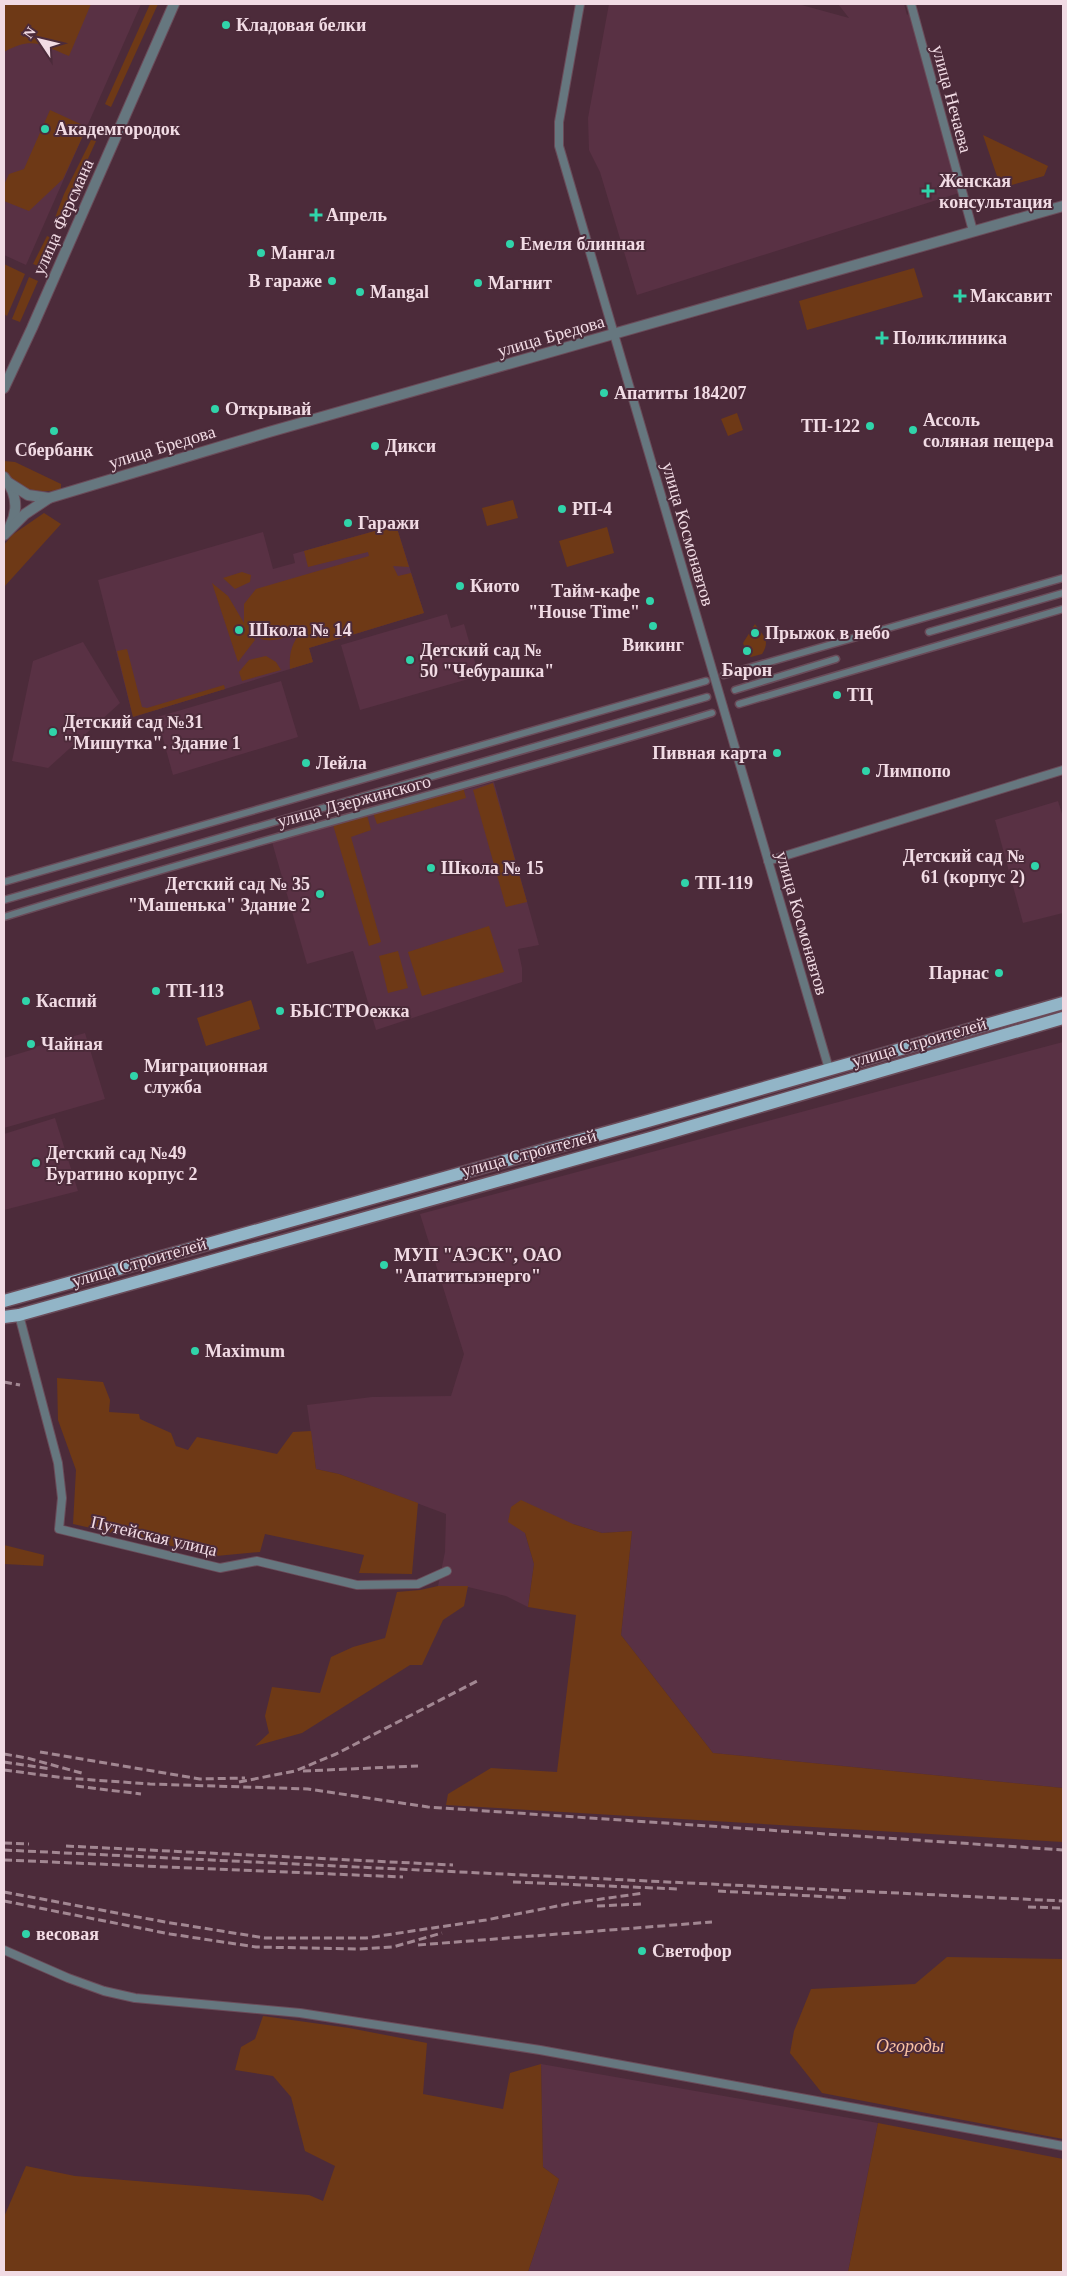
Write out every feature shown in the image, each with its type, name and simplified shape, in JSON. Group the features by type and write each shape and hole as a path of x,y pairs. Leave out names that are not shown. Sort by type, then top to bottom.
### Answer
{"main road":[{"name":"улица Строителей","path":"4,1301 1063,1003"},
{"path":"1037,1010 1041,1024"},
{"name":"улица Строителей","path":"4,1317 19,1315 834,1085 1063,1018"},
{"path":"829,1069 834,1085"},
{"path":"434,1180 437,1196"},
{"path":"186,1250 189,1266"}],"street":[{"name":"улица Ферсмана","path":"4,388 174,4"},
{"name":"улица Космонавтов","path":"580,4 559,122 560,146 829,1069"},
{"name":"улица Нечаева","path":"911,4 973,231"},
{"name":"улица Бредова","path":"49,498 268,432 1063,206"},
{"path":"5,479 17,490 28,495 49,498"},
{"path":"4,535 14,517 16,507 12,489 5,479"},
{"path":"4,535 25,514 49,498"},
{"path":"724,675 1063,578"},
{"path":"929,632 1063,593"},
{"path":"739,704 1063,608"},
{"path":"735,690 836,660"},
{"name":"улица Дзержинского","path":"4,882 706,681"},
{"name":"улица Дзержинского","path":"4,900 707,697"},
{"name":"улица Дзержинского","path":"4,917 163,870 518,771 712,713"},
{"path":"768,861 1063,770"},
{"name":"Путейская улица","path":"19,1315 58,1463 62,1498 59,1529 220,1568 257,1561 357,1585 418,1584 447,1571"},
{"path":"4,1950 68,1978 104,1991 135,1998 300,2013 540,2050 1063,2146"}],"shaded area":[{"name":"Академгородок","path":"4,4 141,4 26,265 4,255"},
{"path":"609,4 798,4 849,18 838,4 904,4 907,15 913,10 962,192 637,295 600,172 589,150 588,118"},
{"name":"Школа № 14","path":"396,525 424,613 309,648 313,662 133,717 98,580 263,532 273,569 295,563 293,554"},
{"name":"Детский сад № 50 \"Чебурашка\"","path":"447,614 451,628 464,624 479,676 360,710 341,645"},
{"name":"Детский сад №31 \"Мишутка\". Здание 1","path":"83,642 120,703 48,768 12,761 33,661"},
{"path":"281,681 298,737 173,775 157,717"},
{"name":"Школа № 15","path":"494,782 539,945 518,949 522,968 522,982 376,1030 353,951 307,964 272,842"},
{"name":"Детский сад № 61 (корпус 2)","path":"1058,801 1063,817 1063,913 1023,923 995,820"},
{"path":"85,1033 105,1099 4,1128 4,1058 31,1050 31,1048"},
{"path":"1063,1042 1063,1788 713,1753 621,1635 632,1531 602,1533 573,1524 525,1533 534,1564 528,1607 506,1596 468,1587 438,1586 445,1552 446,1514 339,1474 316,1469 307,1405 372,1397 451,1396 464,1354 420,1214"},
{"name":"Детский сад №49 Буратино корпус 2","path":"55,1118 78,1191 4,1210 4,1134"},
{"path":"541,2064 878,2123 848,2272 528,2272 559,2179 543,2167"}],"green space":[{"path":"4,4 91,4 69,56 44,46 30,43 22,44 4,52"},
{"path":"150,4 158,4 111,107 105,104"},
{"path":"50,110 87,127 63,179 29,211 4,201 4,185 9,174 24,169"},
{"path":"983,135 1048,166 1044,176 1001,188"},
{"path":"91,140 96,141 58,225 53,223 64,194"},
{"path":"47,236 54,239 41,267 33,264"},
{"path":"4,264 25,274 7,316 4,314"},
{"path":"914,268 923,297 807,330 799,301"},
{"path":"29,277 38,281 20,322 12,319"},
{"path":"737,413 743,430 728,436 721,419"},
{"path":"4,461 15,462 61,484 61,490 36,491 23,486 4,470"},
{"path":"513,500 518,518 487,526 482,508"},
{"path":"44,513 61,524 4,587 4,545 12,535"},
{"path":"396,525 409,567 393,566 398,576 411,573 424,613 309,648 313,662 290,669 291,650 300,633 280,639 268,640 256,637 250,632 255,640 238,662 212,583 228,596 244,623 244,604 256,589 369,556 368,552 308,567 304,551"},
{"path":"607,527 614,553 567,567 559,541"},
{"path":"242,572 251,575 250,582 235,589 223,578"},
{"name":"Прыжок в небо","path":"755,624 765,638 766,645 762,654 751,657 747,654 743,643"},
{"path":"127,649 142,707 147,708 224,685 225,689 133,717 117,651"},
{"path":"266,656 276,662 281,670 242,681 239,672 249,660"},
{"path":"493,783 527,902 506,907 473,790"},
{"path":"463,787 466,798 377,824 373,813"},
{"path":"367,815 371,830 351,837 381,942 369,946 333,825"},
{"path":"489,926 504,972 422,996 408,952"},
{"path":"398,951 408,988 388,993 379,956"},
{"path":"251,1000 260,1029 206,1046 197,1018"},
{"path":"57,1378 103,1382 110,1400 109,1412 139,1414 140,1419 171,1433 176,1446 188,1450 197,1437 277,1454 293,1432 311,1431 316,1469 339,1474 418,1503 412,1574 359,1573 364,1555 265,1534 260,1552 216,1556 73,1524 76,1470 58,1420"},
{"path":"521,1500 573,1524 602,1533 632,1531 621,1635 713,1753 1063,1788 1063,1842 446,1805 448,1794 491,1768 557,1772 576,1615 528,1607 534,1564 525,1533 508,1522 511,1507"},
{"path":"4,1545 44,1555 43,1566 4,1564"},
{"path":"438,1586 468,1586 464,1606 443,1620 422,1665 410,1665 302,1733 255,1746 269,1733 265,1716 272,1687 320,1693 331,1657 353,1647 385,1638 397,1592"},
{"name":"Огороды","path":"947,1957 1063,1959 1063,2139 822,2093 790,2053 794,2031 811,1989 915,1984"},
{"path":"263,2016 349,2028 427,2043 423,2094 503,2109 510,2073 541,2064 543,2167 559,2179 528,2272 4,2272 4,2217 26,2166 75,2176 309,2195 323,2201 335,2166 305,2151 291,2097 273,2076 235,2070 241,2047 255,2039"},
{"path":"878,2123 1063,2159 1063,2272 848,2272"}],"railway":[{"path":"4,1382 20,1385"},
{"path":"239,1782 295,1771 336,1754 479,1680"},
{"path":"40,1752 200,1779 245,1778"},
{"path":"4,1754 27,1758 85,1774"},
{"path":"4,1762 51,1769"},
{"path":"303,1771 418,1766"},
{"path":"4,1770 65,1778 150,1784 308,1789 428,1807 1063,1850"},
{"path":"76,1786 141,1794"},
{"path":"4,1843 29,1844"},
{"path":"66,1846 453,1865"},
{"path":"4,1850 1063,1901"},
{"path":"4,1860 403,1877"},
{"path":"513,1882 678,1889"},
{"path":"718,1891 850,1898"},
{"path":"4,1892 165,1922 265,1938 366,1938 644,1893"},
{"path":"4,1901 170,1934 256,1947 359,1949 393,1947 442,1933"},
{"path":"597,1906 642,1904"},
{"path":"1028,1907 1063,1908"},
{"path":"418,1945 712,1922"}],"place":[{"name":"Кладовая белки","path":"226,25"},
{"name":"Академгородок","path":"45,129"},
{"name":"Женская консультация","path":"928,191"},
{"name":"Апрель","path":"316,215"},
{"name":"Емеля блинная","path":"510,244"},
{"name":"Мангал","path":"261,253"},
{"name":"В гараже","path":"332,281"},
{"name":"Магнит","path":"478,283"},
{"name":"Mangal","path":"360,292"},
{"name":"Максавит","path":"960,296"},
{"name":"Поликлиника","path":"882,338"},
{"name":"Апатиты 184207","path":"604,393"},
{"name":"Открывай","path":"215,409"},
{"name":"ТП-122","path":"870,426"},
{"name":"Ассоль соляная пещера","path":"913,430"},
{"name":"Сбербанк","path":"54,431"},
{"name":"Дикси","path":"375,446"},
{"name":"РП-4","path":"562,509"},
{"name":"Гаражи","path":"348,523"},
{"name":"Киото","path":"460,586"},
{"name":"Тайм-кафе \"House Time\"","path":"650,601"},
{"name":"Викинг","path":"653,626"},
{"name":"Школа № 14","path":"239,630"},
{"name":"Прыжок в небо","path":"755,633"},
{"name":"Барон","path":"747,651"},
{"name":"Детский сад № 50 \"Чебурашка\"","path":"410,660"},
{"name":"ТЦ","path":"837,695"},
{"name":"Детский сад №31 \"Мишутка\". Здание 1","path":"53,732"},
{"name":"Пивная карта","path":"777,753"},
{"name":"Лейла","path":"306,763"},
{"name":"Лимпопо","path":"866,771"},
{"name":"Детский сад № 61 (корпус 2)","path":"1035,866"},
{"name":"Школа № 15","path":"431,868"},
{"name":"ТП-119","path":"685,883"},
{"name":"Детский сад № 35 \"Машенька\" Здание 2","path":"320,894"},
{"name":"Парнас","path":"999,973"},
{"name":"ТП-113","path":"156,991"},
{"name":"Каспий","path":"26,1001"},
{"name":"БЫСТРОежка","path":"280,1011"},
{"name":"Чайная","path":"31,1044"},
{"name":"Миграционная служба","path":"134,1076"},
{"name":"Детский сад №49 Буратино корпус 2","path":"36,1163"},
{"name":"МУП \"АЭСК\", ОАО \"Апатитыэнерго\"","path":"384,1265"},
{"name":"Maximum","path":"195,1351"},
{"name":"весовая","path":"26,1934"},
{"name":"Светофор","path":"642,1951"}]}
